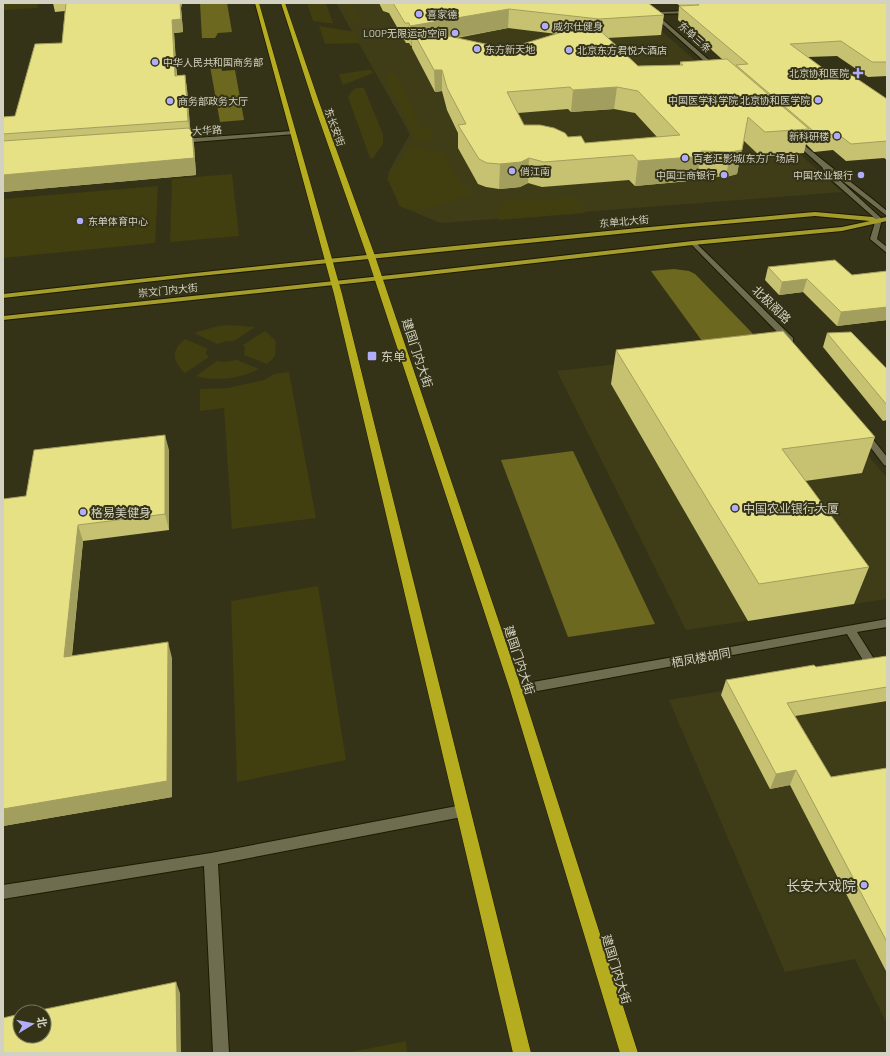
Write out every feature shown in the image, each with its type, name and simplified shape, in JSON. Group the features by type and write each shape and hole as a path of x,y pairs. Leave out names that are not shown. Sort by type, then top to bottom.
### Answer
{"highway":[{"path":"257,3 335,282 462,811 522,1053"},
{"name":"东长安街","path":"283,3 378,278"},
{"name":"建国门内大街","path":"378,278 516,690 629,1053"}],"main road":[{"name":"东单北大街","path":"329,260 815,214 887,219"},
{"name":"东单北大街","path":"378,278 692,243 842,229 879,219"},
{"name":"崇文门内大街","path":"3,296 329,260"},
{"name":"崇文门内大街","path":"3,318 378,278"}],"street":[{"name":"东单三条","path":"641,3 721,74"},
{"path":"652,12 698,10"},
{"name":"大华路","path":"175,141 293,132"},
{"path":"790,135 825,166 840,175 887,214"},
{"path":"825,166 829,176 879,219 873,239 887,251"},
{"name":"北极阁路","path":"692,243 786,335 796,347"},
{"path":"860,429 887,463"},
{"name":"栖凤楼胡同","path":"516,690 887,623"},
{"path":"850,630 873,667"},
{"path":"3,892 211,859 462,811"},
{"path":"211,859 221,1053"}],"shaded area":[{"path":"3,3 39,3 37,8 3,10"},
{"path":"200,3 227,3 232,32 218,33 215,38 202,38"},
{"path":"307,3 326,3 333,23 313,21"},
{"name":"东方新天地","path":"336,3 625,3 672,40 842,192 441,223 399,206 388,173 410,134"},
{"path":"343,3 360,3 362,6 352,6 361,23 352,22"},
{"path":"319,26 355,32 360,43 325,44"},
{"path":"221,65 222,71 235,70 244,120 220,122 210,66"},
{"path":"371,70 373,73 343,85 339,75 341,74"},
{"path":"392,73 396,74 400,80 420,127 424,128 428,125 435,139 424,143 414,142 413,135 386,78 386,75"},
{"path":"356,88 364,88 383,134 383,144 373,158 370,158 348,97"},
{"path":"411,145 423,147 430,151 443,152 462,185 472,193 437,206 427,208 409,209 400,206 387,178"},
{"path":"232,174 239,236 170,242 172,179"},
{"name":"东单体育中心","path":"158,186 155,243 3,258 3,199"},
{"path":"574,197 585,213 499,220 496,214 505,201"},
{"path":"674,269 689,271 695,274 758,339 705,345 651,271"},
{"path":"229,325 255,327 234,341 227,341 217,344 194,333 218,326"},
{"path":"265,331 276,341 275,356 267,364 244,355 245,348 243,345"},
{"path":"185,339 208,349 206,354 209,357 185,373 176,360 175,352 180,343"},
{"path":"776,346 887,478 887,599 686,630 557,371"},
{"path":"237,360 259,369 244,375 220,379 196,376 217,361 224,362"},
{"path":"289,372 316,518 232,529 224,408 200,411 200,389 228,388 264,380 274,374"},
{"path":"573,451 655,624 568,637 501,460"},
{"path":"318,586 346,760 237,782 231,601"},
{"path":"887,663 887,1024 855,959 785,972 669,700"},
{"path":"406,1041 407,1053 347,1053"}],"building":[{"path":"66,3 180,3 181,19 172,20 175,76 185,75 188,121 3,134 3,117 15,116 35,44 62,43"},
{"path":"393,3 648,3 664,15 599,19 509,9 410,26 409,23 405,23"},
{"path":"696,3 887,3 887,62 872,62 841,41 790,44 832,75 850,74 887,99 887,141 851,144 838,134 818,135 736,65 748,64 679,6 699,5"},
{"path":"592,23 638,66 683,65 680,62 727,59 809,129 765,132 748,117 742,150 730,152 702,151 693,157 638,161 633,155 544,162 529,158 521,162 500,164 487,163 479,159 458,125 466,124 447,88 442,70 434,70 411,28 490,45 516,46","holes":["570,87 573,90 617,87 638,91 680,135 585,143 581,136 568,137 565,133 554,128 540,125 524,125 507,92"]},
{"path":"192,129 194,158 3,175 3,141"},
{"path":"835,260 852,275 887,271 887,307 841,312 807,279 782,282 768,267"},
{"name":"中国农业银行大厦","path":"783,331 875,437 782,449 869,567 759,584 616,350"},
{"path":"851,332 887,369 887,405 827,333"},
{"path":"165,435 165,514 78,525 64,657 168,642 167,781 3,809 3,499 26,496 34,450"},
{"path":"887,656 887,687 787,703 831,777 887,768 887,942 796,770 776,774 726,680 814,665 816,667"},
{"path":"176,982 177,1053 3,1053 3,1018 12,1016 12,1044 52,1044 52,1008"}],"place":[{"name":"喜家德","path":"419,14"},
{"name":"威尔仕健身","path":"545,26"},
{"name":"LOOP无限运动空间","path":"455,33"},
{"name":"东方新天地","path":"477,49"},
{"name":"北京东方君悦大酒店","path":"569,50"},
{"name":"中华人民共和国商务部","path":"155,62"},
{"name":"北京协和医院","path":"858,73"},
{"name":"中国医学科学院 北京协和医学院","path":"818,100"},
{"name":"商务部政务大厅","path":"170,101"},
{"name":"新科研楼","path":"837,136"},
{"name":"百老汇影城(东方广场店)","path":"685,158"},
{"name":"俏江南","path":"512,171"},
{"name":"中国工商银行","path":"724,175"},
{"name":"中国农业银行","path":"861,175"},
{"name":"东单体育中心","path":"80,221"},
{"name":"东单","path":"372,356"},
{"name":"中国农业银行大厦","path":"735,508"},
{"name":"格易美健身","path":"83,512"},
{"name":"长安大戏院","path":"864,885"}]}
